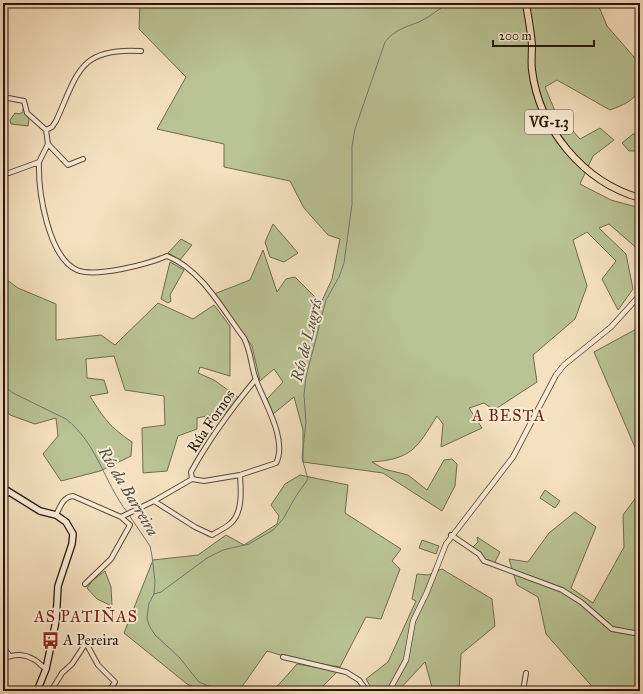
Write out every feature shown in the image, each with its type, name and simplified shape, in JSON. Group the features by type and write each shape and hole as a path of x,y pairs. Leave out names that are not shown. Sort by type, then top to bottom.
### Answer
{"highway":[{"name":"VG-1.3","path":"526,3 532,46 532,70 537,94 546,116 557,136 572,156 592,174 608,184 640,198"}],"main road":[{"path":"3,488 40,511 56,515 70,528 73,539 58,586 56,621 46,669 37,691"}],"street":[{"path":"46,130 56,121 76,76 88,60 106,52 141,51"},
{"path":"3,97 24,101 27,113 46,130 48,144 39,162 9,173 3,172"},
{"path":"48,144 68,165 84,159"},
{"name":"Rúa Fornos","path":"39,162 42,204 56,248 63,258 78,270 95,272 132,267 167,256 177,260 202,282 244,338 252,361 256,379 273,419 279,445 278,459 276,463 240,475 204,481 192,479 191,472 204,450 230,411 256,379"},
{"path":"389,691 406,660 413,621 427,592 441,552 451,535 513,457 556,375 564,364 610,327 640,295"},
{"path":"154,501 195,527 212,535 231,523 235,517 240,496 240,475"},
{"path":"121,517 154,501 192,479"},
{"path":"3,496 9,493"},
{"path":"56,515 63,501 68,496 72,496 121,517 130,525 128,532 112,560 85,584"},
{"path":"451,535 479,554 484,561 562,590 581,602 599,620 612,628 640,634"},
{"path":"51,691 62,673 72,664 86,643 98,664 115,682 109,691"},
{"path":"3,647 9,655"},
{"path":"3,659 9,655 16,654 34,659 46,669"},
{"path":"283,657 346,672 359,680 367,691"},
{"path":"523,691 526,674"}],"green space":[{"path":"140,3 594,3 600,9 607,26 640,64 639,83 636,94 627,103 610,110 557,80 545,87 555,111 580,139 600,128 614,140 593,156 580,184 611,200 640,208 640,251 609,224 599,228 626,254 633,289 618,310 602,279 616,261 587,232 573,240 587,286 575,319 533,355 537,382 494,410 484,403 469,408 482,428 441,447 443,424 437,416 418,444 405,455 372,462 384,469 408,475 427,490 444,460 452,459 457,464 455,486 442,511 383,473 303,462 303,430 294,397 273,414 267,399 283,382 274,369 260,381 252,346 214,294 250,280 263,250 277,292 286,279 295,277 321,303 332,279 340,239 328,235 304,208 290,181 224,167 224,144 157,129 186,77 139,29"},
{"path":"23,109 29,119 28,126 11,124 10,120 15,113 19,114 23,112"},
{"path":"633,134 640,135 640,151 629,151 622,143"},
{"path":"273,224 298,253 284,262 270,257 265,242"},
{"path":"181,239 192,245 180,260 168,253"},
{"path":"170,262 184,270 170,295 171,301 168,303 161,299"},
{"path":"3,277 18,288 56,304 56,340 101,335 115,345 158,303 193,319 214,305 230,326 230,376 200,367 198,373 214,380 239,398 226,412 197,418 197,429 178,436 167,471 143,473 142,428 165,425 164,396 125,390 114,356 86,359 87,378 104,380 108,393 90,396 108,422 118,432 132,442 131,456 100,471 61,481 43,454 58,436 56,418 35,424 10,415 3,405"},
{"path":"640,327 640,459 594,352"},
{"path":"300,475 348,485 345,513 401,549 392,561 400,569 381,619 366,617 340,667 297,660 267,651 239,691 202,691 187,684 124,633 153,560 198,555 226,535 244,545 277,524 279,516 271,505 285,484"},
{"path":"545,490 560,501 555,508 540,498"},
{"path":"640,492 640,691 596,691 546,634 538,597 517,585 509,559 528,562 549,533 575,512 596,527 571,588 593,603 624,547 623,515"},
{"path":"477,537 500,552 494,564 485,560 473,547 478,542"},
{"path":"422,540 439,546 436,554 419,548"},
{"path":"442,569 492,599 495,626 461,654 459,691 433,691 425,662 398,691 373,691 366,679 388,662 416,601 412,599 417,574 428,575"},
{"path":"105,571 111,587 112,606 97,599 87,588 93,580"},
{"path":"297,664 338,671 318,691 273,691"}],"waterway":[{"name":"Río de Lugrís","path":"154,594 161,592 207,558 223,550 249,544 273,530 283,519 308,479 302,458 306,422 304,395 306,377 326,300 339,277 344,263 352,204 352,146 355,129 385,42 396,32 423,20 448,3"},
{"name":"Río da Barreira","path":"3,385 13,393 66,419 77,429 93,451 112,488 127,512"},
{"name":"Río da Barreira","path":"129,515 150,546 152,556 155,581 154,594 149,603 147,618 149,625 155,635 179,657 199,682 221,691"}],"place":[{"name":"A Pereira","path":"50,640"}],"district":[{"name":"A BESTA","path":"509,415"},
{"name":"AS PATIÑAS","path":"86,616"}]}
